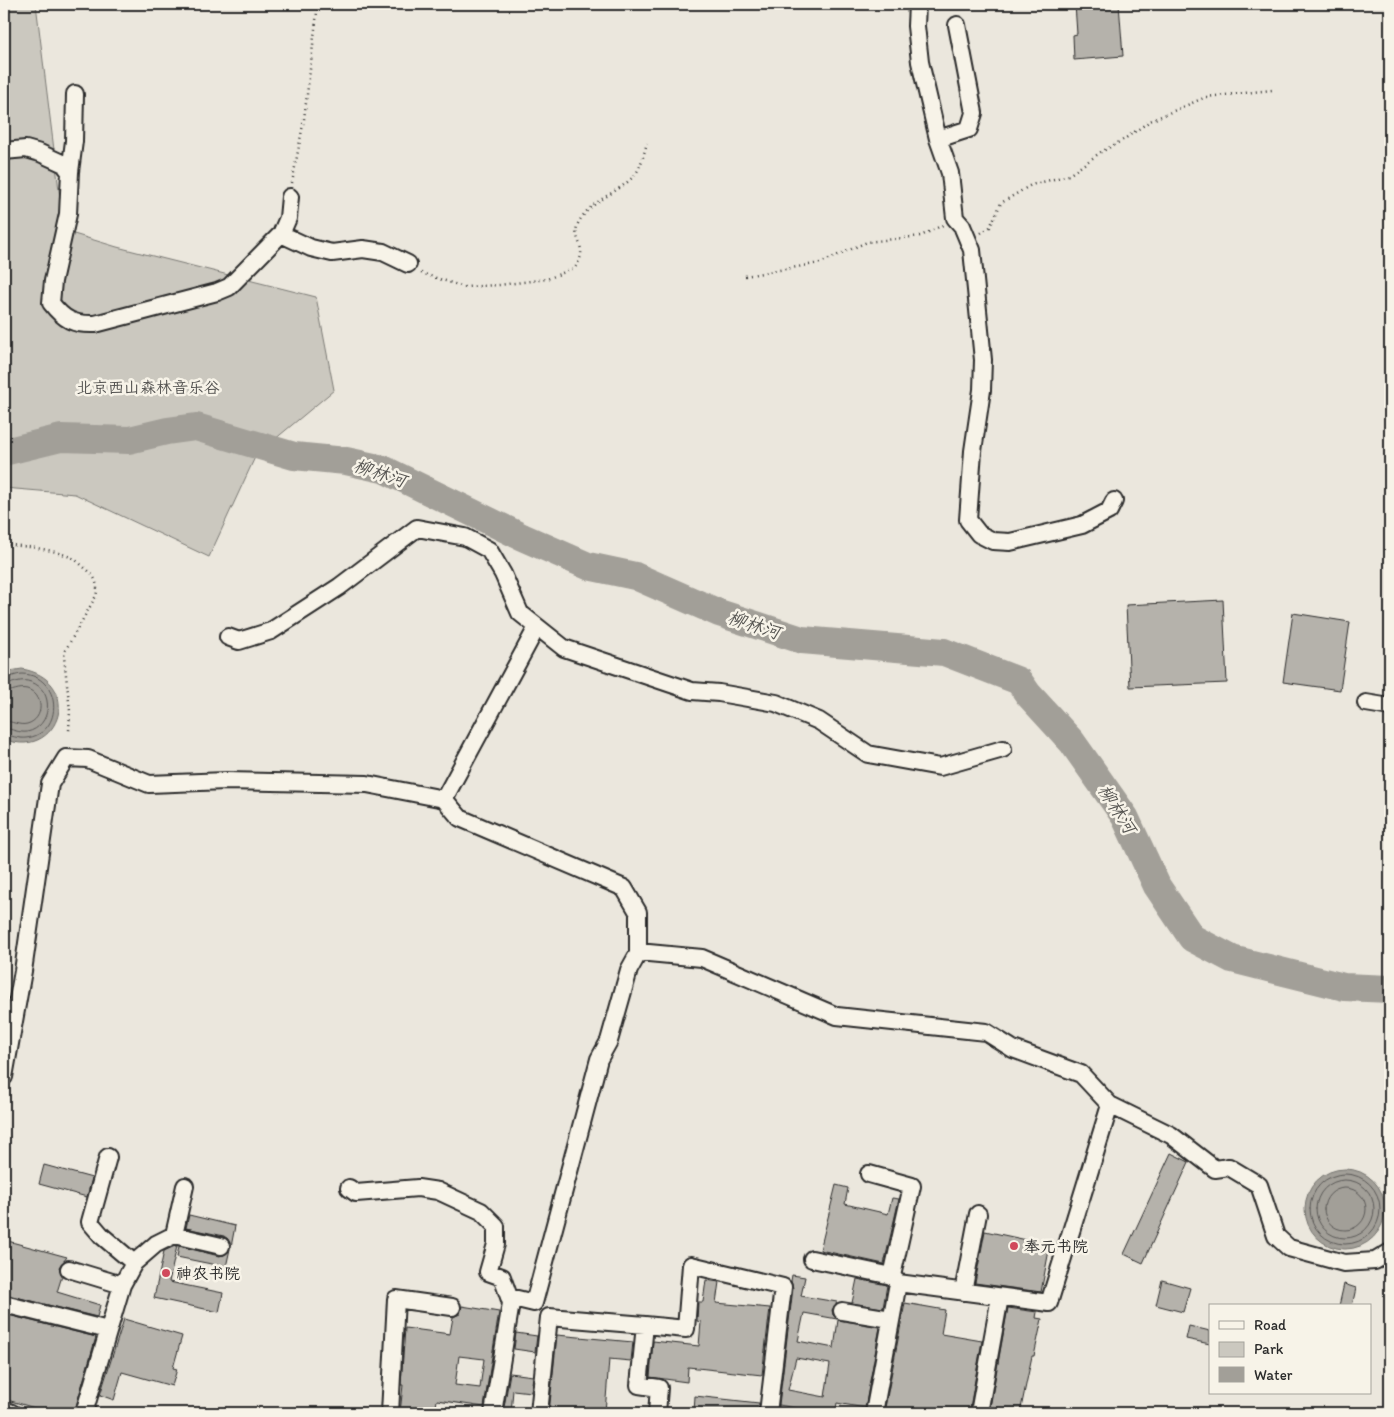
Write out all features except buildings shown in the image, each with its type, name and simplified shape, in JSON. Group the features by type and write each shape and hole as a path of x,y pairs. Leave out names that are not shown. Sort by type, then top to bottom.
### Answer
{"street":[{"path":"917,4 916,26 920,62 938,139 950,173 955,218 962,226 972,250 983,360 982,390 973,451 968,520 979,534 994,541 1010,542 1082,525 1109,511 1114,501"},
{"path":"938,139 969,129 974,113 957,25"},
{"path":"75,94 74,141 68,214 53,282 51,303 60,315 82,324 95,324 217,292 229,286 280,234 288,218 290,197"},
{"path":"4,151 26,149 40,153 64,164 70,172"},
{"path":"280,234 311,248 332,254 363,249 383,252 408,264"},
{"path":"228,637 239,641 272,631 339,587 417,528 465,537 489,550 503,574 520,613 564,648 692,691 719,693 776,703 819,721 868,754 940,766 1003,749"},
{"path":"444,799 537,627"},
{"path":"1366,703 1390,707"},
{"path":"4,1077 23,971 50,784 66,758 88,759 149,784 226,781 366,784 444,799 460,818 624,888 638,912 639,952 629,970 609,1041 599,1059 534,1303 509,1297"},
{"path":"639,952 702,958 837,1016 986,1032 1013,1049 1081,1074 1110,1105 1171,1135 1215,1169 1229,1167 1259,1186 1276,1236 1289,1248 1344,1263 1375,1261 1390,1252"},
{"path":"812,1259 895,1280 963,1292 1049,1303 1110,1105"},
{"path":"108,1157 90,1222 102,1236 134,1263"},
{"path":"869,1174 912,1186 874,1413"},
{"path":"174,1235 185,1186"},
{"path":"349,1188 356,1193 418,1188 438,1191 481,1211 496,1226 496,1244 488,1272 502,1278 510,1303 493,1413"},
{"path":"963,1292 978,1214"},
{"path":"84,1413 122,1285 134,1263 156,1244 174,1235 222,1246"},
{"path":"539,1413 549,1317 686,1329 691,1264 783,1287 768,1413"},
{"path":"69,1269 122,1285"},
{"path":"980,1413 1000,1297"},
{"path":"390,1413 396,1299 452,1307"},
{"path":"4,1304 108,1330"},
{"path":"842,1312 891,1319"},
{"path":"645,1325 639,1385 659,1388 657,1413"},
{"path":"4,1410 12,1413"}],"path":[{"path":"290,197 304,118 318,4"},
{"path":"967,239 980,234 990,227 1001,203 1031,185 1069,175 1150,121 1206,97 1272,90"},
{"path":"408,264 423,275 464,287 547,279 575,268 581,258 576,230 582,217 636,175 647,143"},
{"path":"746,276 820,263 867,242 920,236 955,218"},
{"path":"4,544 52,551 72,558 95,578 96,596 65,651 64,657 70,712 70,731"}],"green space":[{"name":"北京西山森林音乐谷","path":"4,4 36,4 64,231 117,247 316,297 334,390 256,455 209,557 75,494 4,488"}],"water":[{"path":"22,669 42,676 54,688 59,702 58,717 51,730 39,739 23,743 4,739 4,674"},
{"path":"1337,1169 1353,1169 1367,1176 1378,1187 1385,1201 1385,1217 1382,1224 1367,1242 1353,1249 1337,1249 1323,1242 1312,1231 1305,1217 1305,1201 1312,1187 1323,1176"}],"waterway":[{"name":"柳林河","path":"4,452 61,438 129,440 167,431 196,427 294,456 346,461 383,469 522,537 588,566 635,576 719,613 802,640 944,652 1019,681 1028,694 1072,742 1125,817 1157,886 1192,938 1232,959 1344,987 1390,989"}],"place":[{"name":"奉元书院","path":"1014,1246"},
{"name":"神农书院","path":"166,1273"}]}
